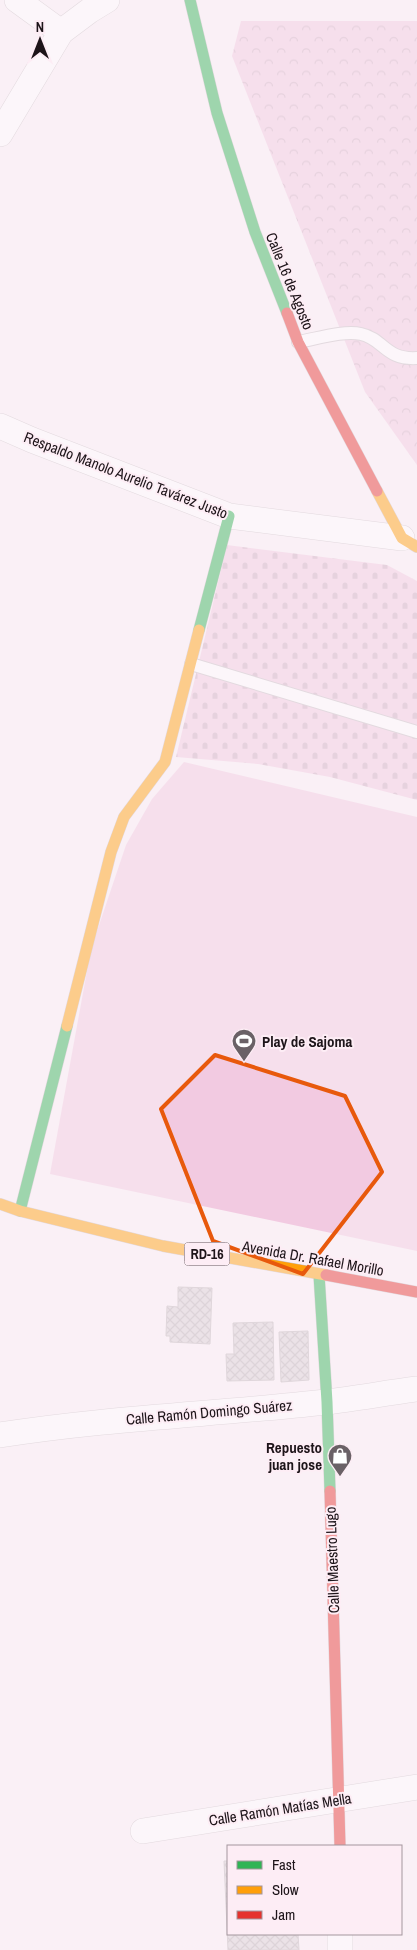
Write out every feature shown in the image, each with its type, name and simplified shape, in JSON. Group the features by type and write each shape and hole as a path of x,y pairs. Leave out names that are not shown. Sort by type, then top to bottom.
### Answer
{"street":[{"path":"17,0 61,32"},
{"path":"0,134 61,32 106,0"},
{"name":"Calle 16 de Agosto","path":"190,0 217,113 252,223 298,342 410,543"},
{"name":"Respaldo Manolo Aurelio Tavárez Justo","path":"0,426 230,516 410,543"},
{"path":"20,1211 111,852 124,817 165,762 230,516"},
{"name":"Avenida Dr. Rafael Morillo","path":"0,1204 20,1211 163,1246 417,1292"},
{"name":"Calle Maestro Lugo","path":"320,1275 327,1402 340,1845"},
{"name":"Calle Ramón Domingo Suárez","path":"0,1436 39,1429 190,1413 327,1402 417,1389"},
{"name":"Calle Ramón Matías Mella","path":"143,1831 417,1787"},
{"path":"340,1935 340,1950"}],"lane":[{"path":"298,342 347,333 360,334 372,338 388,352 405,358 417,358"},
{"path":"191,664 417,732"}],"highlighted area":[{"path":"215,1055 345,1096 382,1172 303,1274 213,1241 161,1109"}],"green space":[{"path":"241,21 417,21 417,465 365,392 232,56"},
{"path":"227,545 387,565 417,581 417,800 330,777 258,764 176,757"},
{"name":"Play de Sajoma","path":"184,762 417,817 417,1251 50,1174 91,949 126,845 152,799"}],"building":[{"path":"178,1287 212,1288 210,1344 170,1342 170,1336 166,1336 167,1306 178,1307"},
{"path":"273,1322 274,1380 227,1381 226,1354 234,1354 233,1323"},
{"path":"308,1331 309,1380 281,1382 279,1332"},
{"path":"224,1861 227,1861 227,1928"},
{"path":"227,1935 298,1935 299,1950 228,1950"}],"traffic: fast":[{"path":"190,0 217,113 255,232 287,313"},
{"path":"199,630 229,516"},
{"path":"20,1211 67,1026"},
{"path":"319,1275 327,1402 330,1491"}],"traffic: slow":[{"path":"377,491 402,538 417,547"},
{"path":"67,1026 111,852 124,817 165,762 199,630"},
{"path":"0,1204 20,1211 163,1246 326,1275"}],"traffic: jam":[{"path":"287,313 298,342 377,491"},
{"path":"326,1275 417,1292"},
{"path":"330,1491 340,1845"}],"place":[{"name":"Play de Sajoma","path":"244,1062"},
{"name":"Repuesto juan jose","path":"340,1477"}]}
